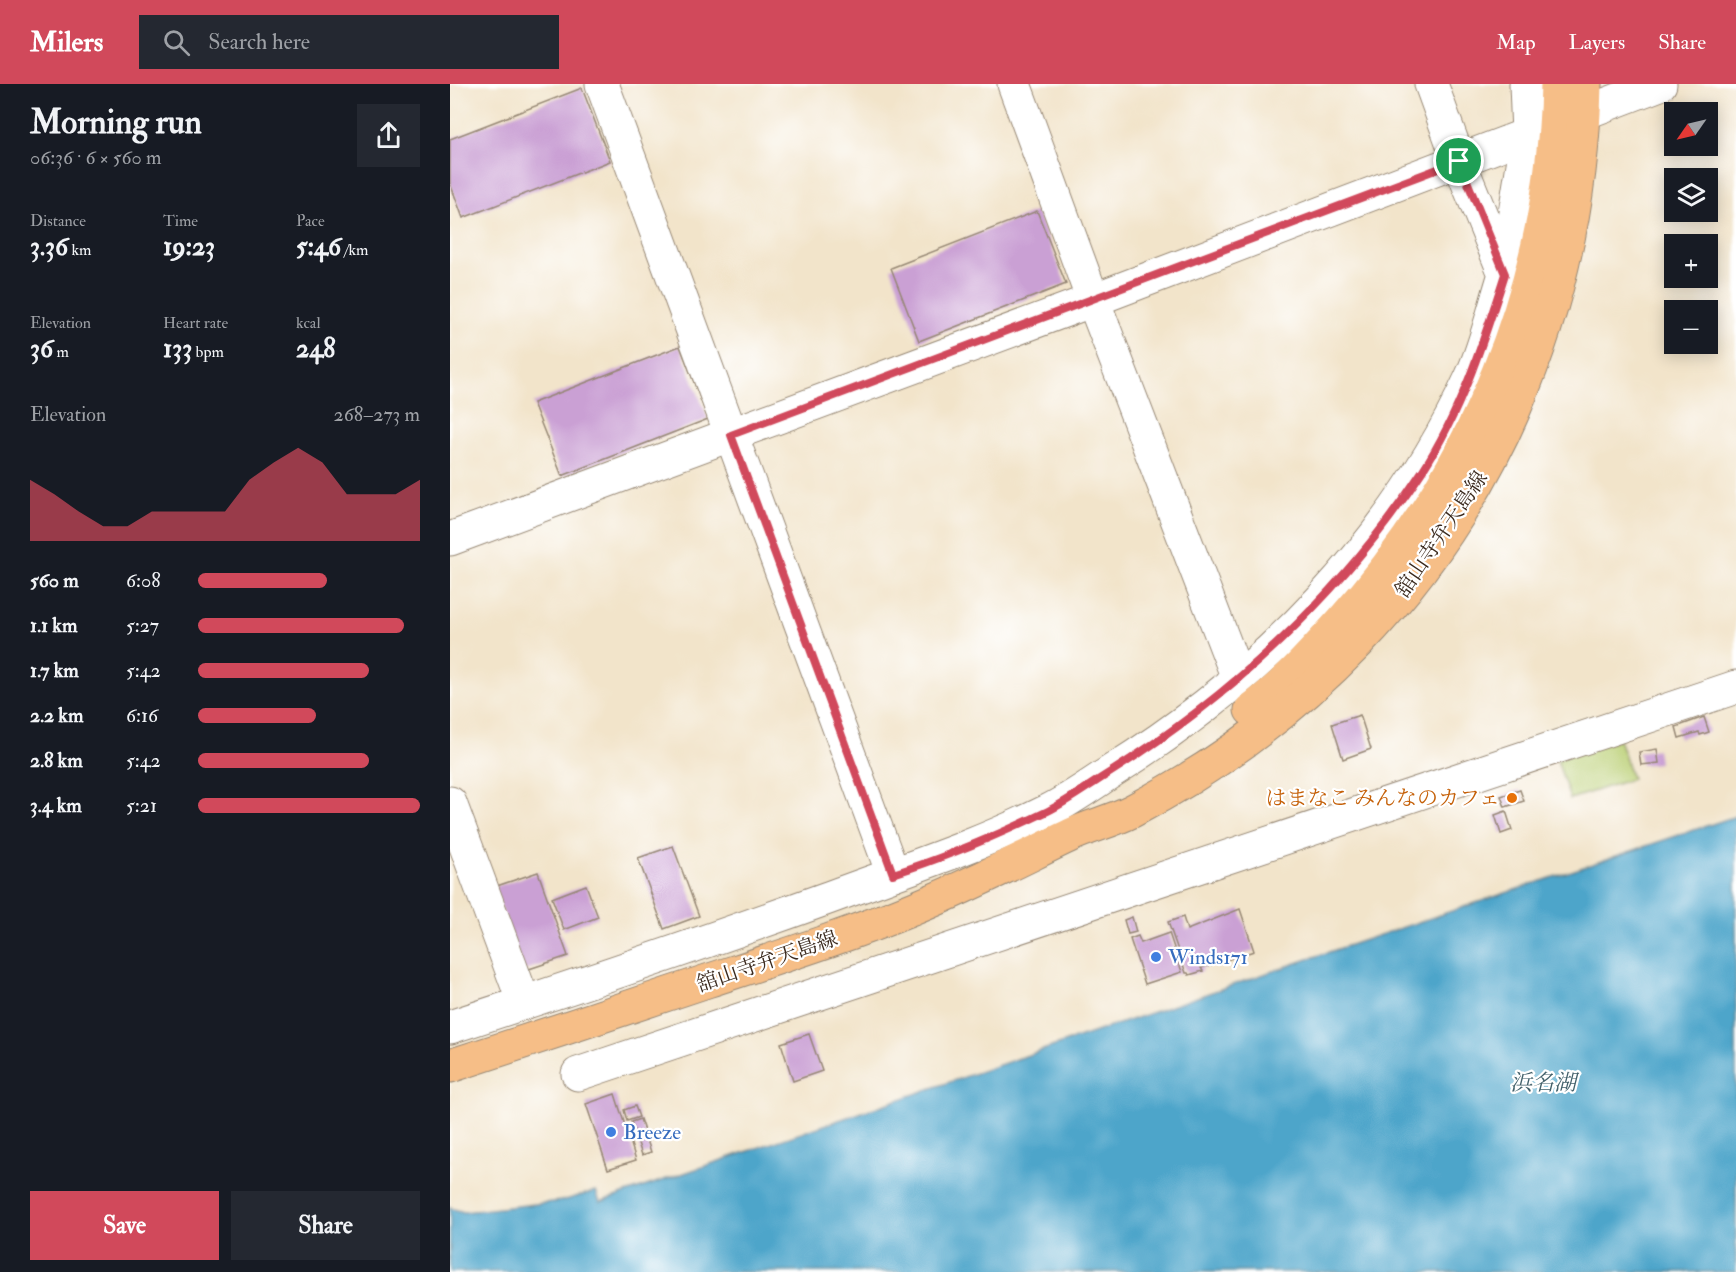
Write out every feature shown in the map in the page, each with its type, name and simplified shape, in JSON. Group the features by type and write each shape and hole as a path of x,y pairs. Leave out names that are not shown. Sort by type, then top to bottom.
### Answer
{"main road":[{"name":"舘山寺弁天島線","path":"450,1066 858,930 969,886 1076,833 1099,814 1174,766 1258,704 1297,669 1367,592 1429,508 1480,417 1518,320 1544,219 1563,113 1557,84"}],"street":[{"path":"602,84 893,874"},
{"path":"1014,84 1093,300 1238,678"},
{"path":"1431,84 1459,161 1505,274"},
{"path":"1526,84 1563,113"},
{"path":"450,539 1459,161 1563,113 1660,84"},
{"path":"450,1027 706,942 939,859 1050,810 1159,742 1238,678 1320,602 1363,554 1424,468 1472,376 1505,274 1563,113"},
{"path":"578,1074 1736,687"},
{"path":"450,803 524,1003"}],"green space":[{"path":"1619,739 1632,779 1570,799 1557,760"}],"water":[{"name":"浜名湖","path":"1736,816 1736,1272 450,1272 450,1208 464,1212 562,1201 596,1191 600,1202 1314,957"}],"building":[{"path":"582,88 610,161 463,218 450,183 450,139"},
{"path":"1037,211 1066,284 919,341 891,268"},
{"path":"680,346 708,419 562,476 533,403"},
{"path":"1360,715 1371,749 1343,759 1332,724"},
{"path":"1704,717 1709,732 1700,735 1699,732 1679,738 1676,727"},
{"path":"1657,749 1659,763 1641,765 1639,752"},
{"name":"はまなこ みんなのカフェ","path":"1520,790 1524,801 1505,807 1501,796"},
{"path":"1506,811 1512,830 1501,834 1495,815"},
{"path":"673,846 699,916 664,929 638,858"},
{"path":"538,872 568,956 523,971 494,887"},
{"path":"586,885 598,917 564,930 552,898"},
{"path":"1240,909 1254,951 1201,968 1203,971 1189,975 1186,973 1168,922 1183,917 1187,930"},
{"path":"1132,917 1136,932 1128,934 1124,920"},
{"name":"Winds171","path":"1169,933 1182,972 1145,984 1130,939 1138,936 1141,943"},
{"path":"809,1034 822,1071 793,1081 781,1043"},
{"name":"Breeze","path":"615,1094 636,1160 608,1169 586,1104"},
{"path":"635,1106 639,1117 627,1121 624,1110"},
{"path":"640,1119 651,1152 642,1155 631,1122"}],"place":[{"name":"はまなこ みんなのカフェ","path":"1512,798"},
{"name":"Winds171","path":"1156,957"},
{"name":"Breeze","path":"611,1132"}],"route":[{"path":"1459,161 1505,274 1472,376 1424,468 1363,554 1320,602 1238,678 1159,742 1050,810 939,859 893,874 731,435 1459,161"}]}
